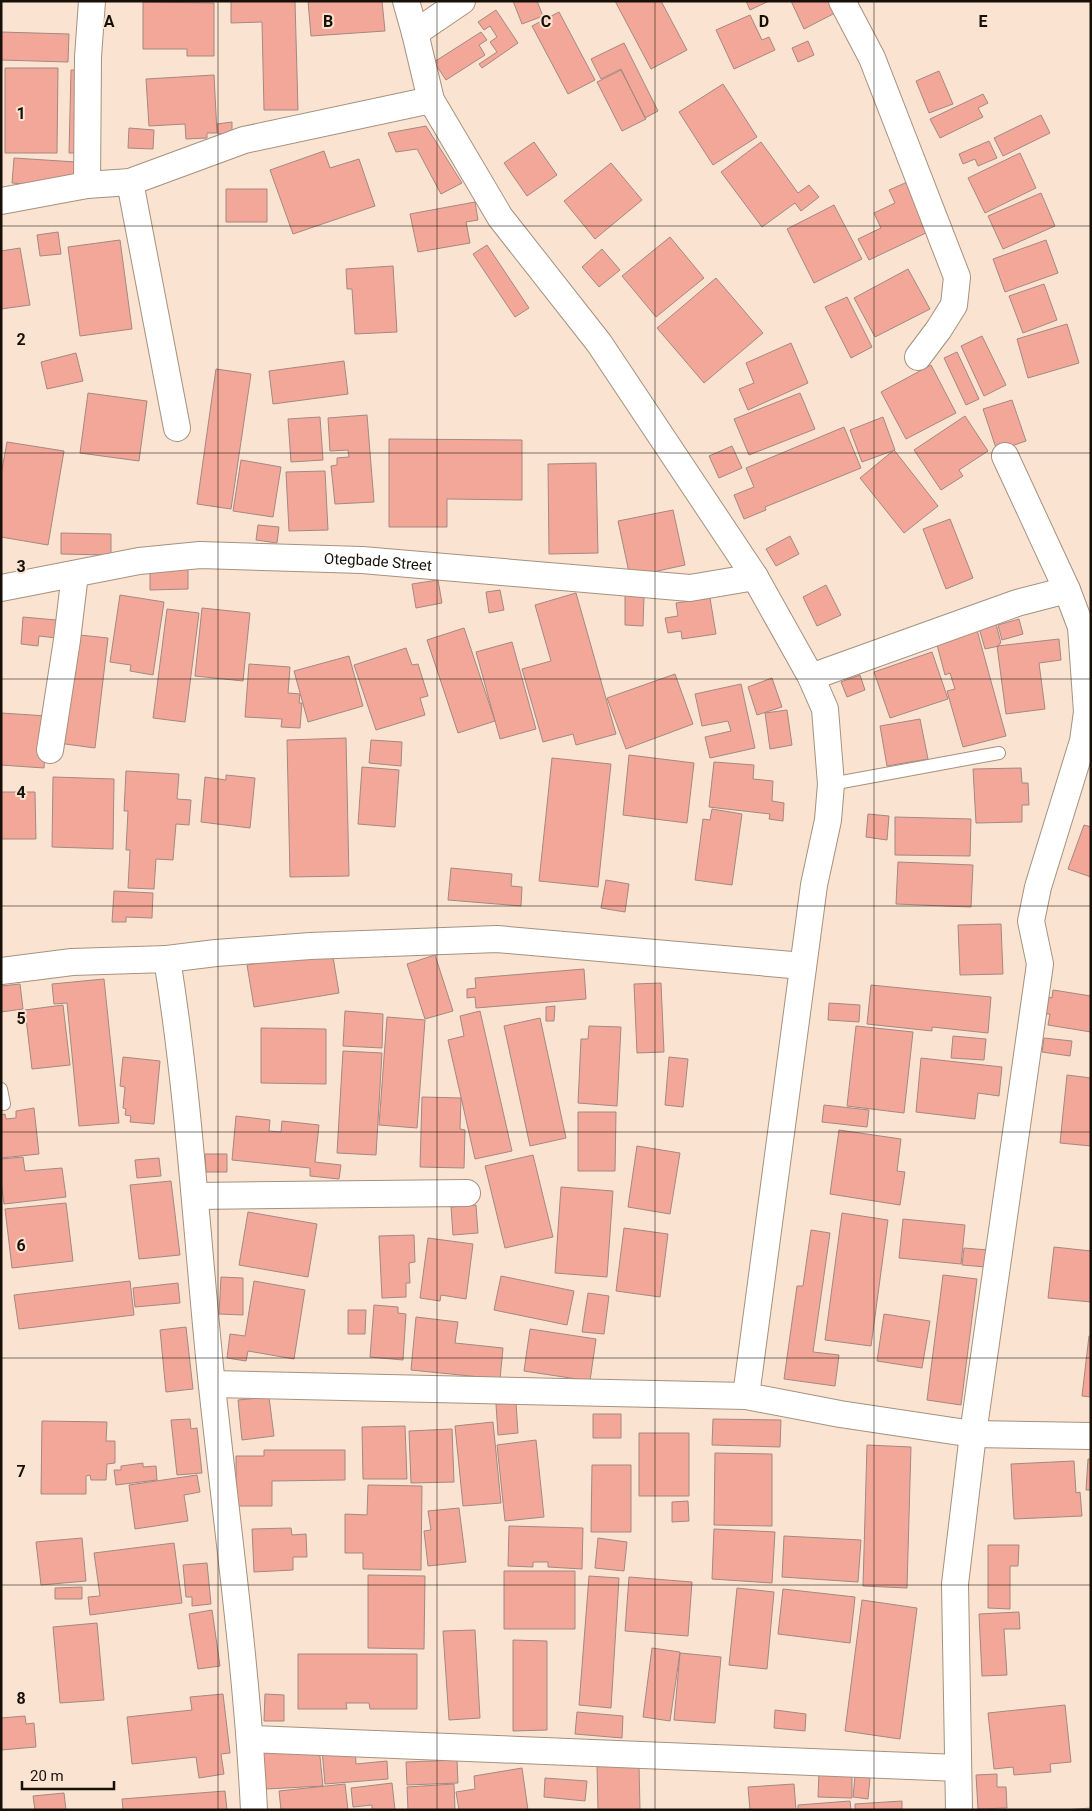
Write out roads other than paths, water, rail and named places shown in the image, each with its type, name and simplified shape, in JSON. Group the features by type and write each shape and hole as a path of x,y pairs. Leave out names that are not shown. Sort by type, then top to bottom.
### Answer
{"street":[{"path":"87,185 88,57 92,1"},
{"path":"406,1 431,100 500,217 599,343 755,577 811,676 825,709 831,784 828,820 814,885 746,1396"},
{"path":"415,33 462,1"},
{"path":"842,1 872,58 957,277 954,304 939,329 918,357"},
{"path":"1,201 87,185 130,182 244,140 431,100"},
{"path":"130,182 177,428"},
{"path":"959,1810 955,1584 973,1434 1040,964 1031,921 1038,886 1082,740 1087,712 1081,627 1067,590 1005,456"},
{"name":"Otegbade Street","path":"1,588 139,561 200,555 362,560 690,588 755,577"},
{"path":"50,750 75,574"},
{"path":"811,676 1018,603 1067,590"},
{"path":"1,971 72,962 167,959 216,953 310,946 497,939 804,966"},
{"path":"167,959 178,1030 212,1384 251,1739 254,1810"},
{"path":"195,1196 467,1193"},
{"path":"212,1384 746,1396 840,1414 973,1434 1091,1436"},
{"path":"251,1739 958,1768"}],"lane":[{"path":"831,784 998,753"},
{"path":"1,1089 4,1104"}]}
